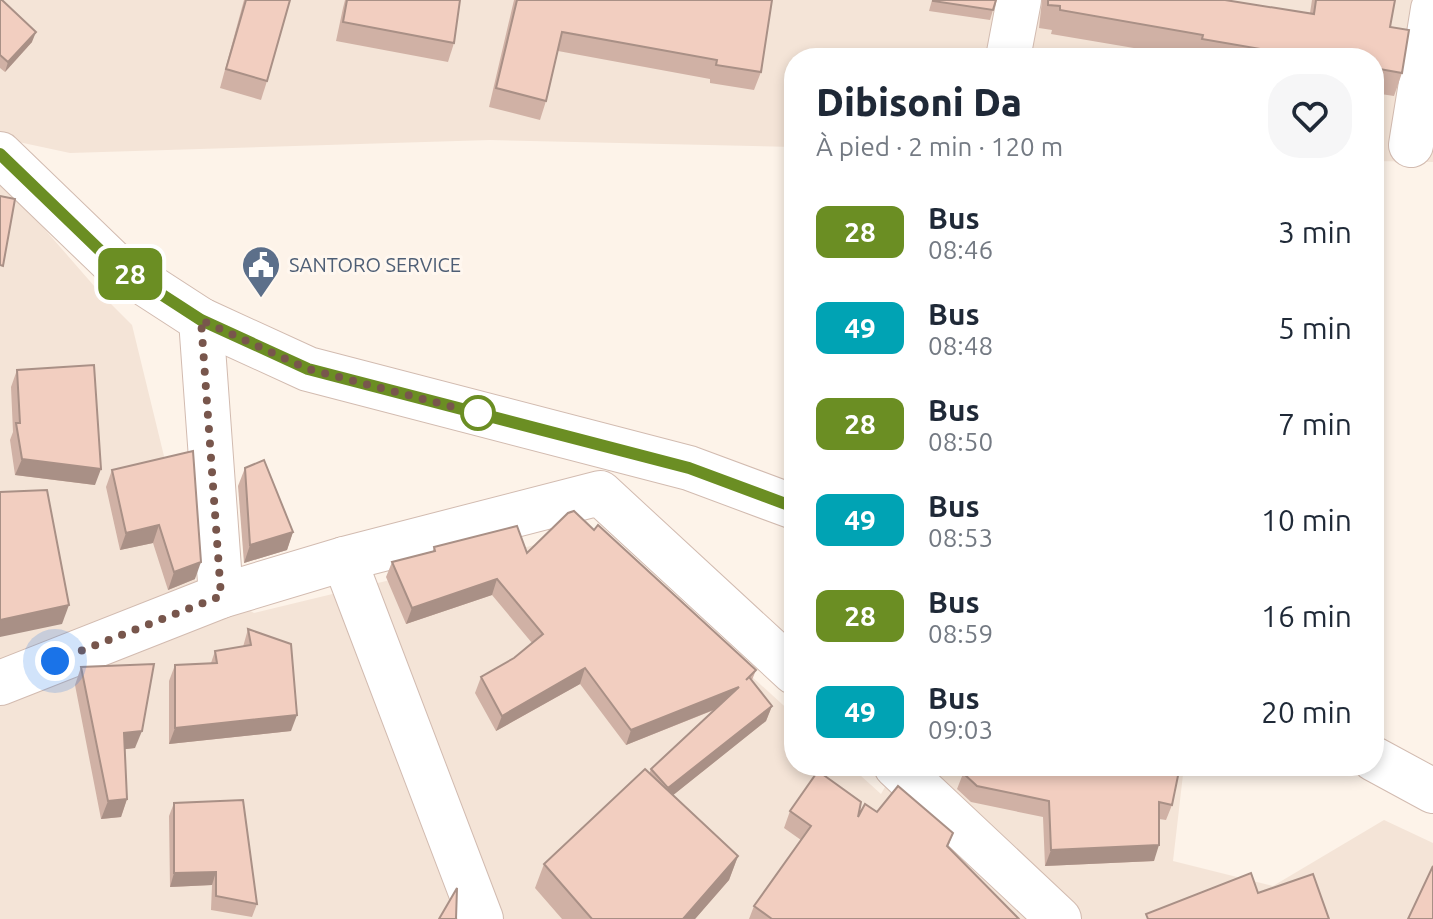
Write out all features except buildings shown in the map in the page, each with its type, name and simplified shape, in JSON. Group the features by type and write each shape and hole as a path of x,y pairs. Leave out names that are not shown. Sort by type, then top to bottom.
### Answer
{"street":[{"path":"1010,48 1019,0"},
{"path":"1411,145 1433,9"},
{"path":"0,154 113,263 201,320 308,369 689,468 784,503"},
{"path":"201,320 221,596"},
{"path":"0,683 221,596 344,559 600,493 784,663"},
{"path":"344,559 481,919"},
{"path":"1384,764 1433,791"},
{"path":"907,776 1059,919"}],"shaded area":[{"path":"0,0 1433,0 1433,162 1384,161 1384,48 784,48 784,147 490,140 70,153 0,138"},
{"path":"0,178 132,325 194,579 254,613 592,531 784,706 784,776 861,776 881,794 891,776 1183,776 1173,861 1273,886 1384,820 1433,843 1433,919 0,919"}],"bus line":[{"name":"28","path":"0,154 113,263 201,320 308,369 689,468 784,503"}],"place":[{"name":"SANTORO SERVICE","path":"261,299"}],"route":[{"path":"55,661 221,596 201,320 308,369 484,415 478,413"}]}
